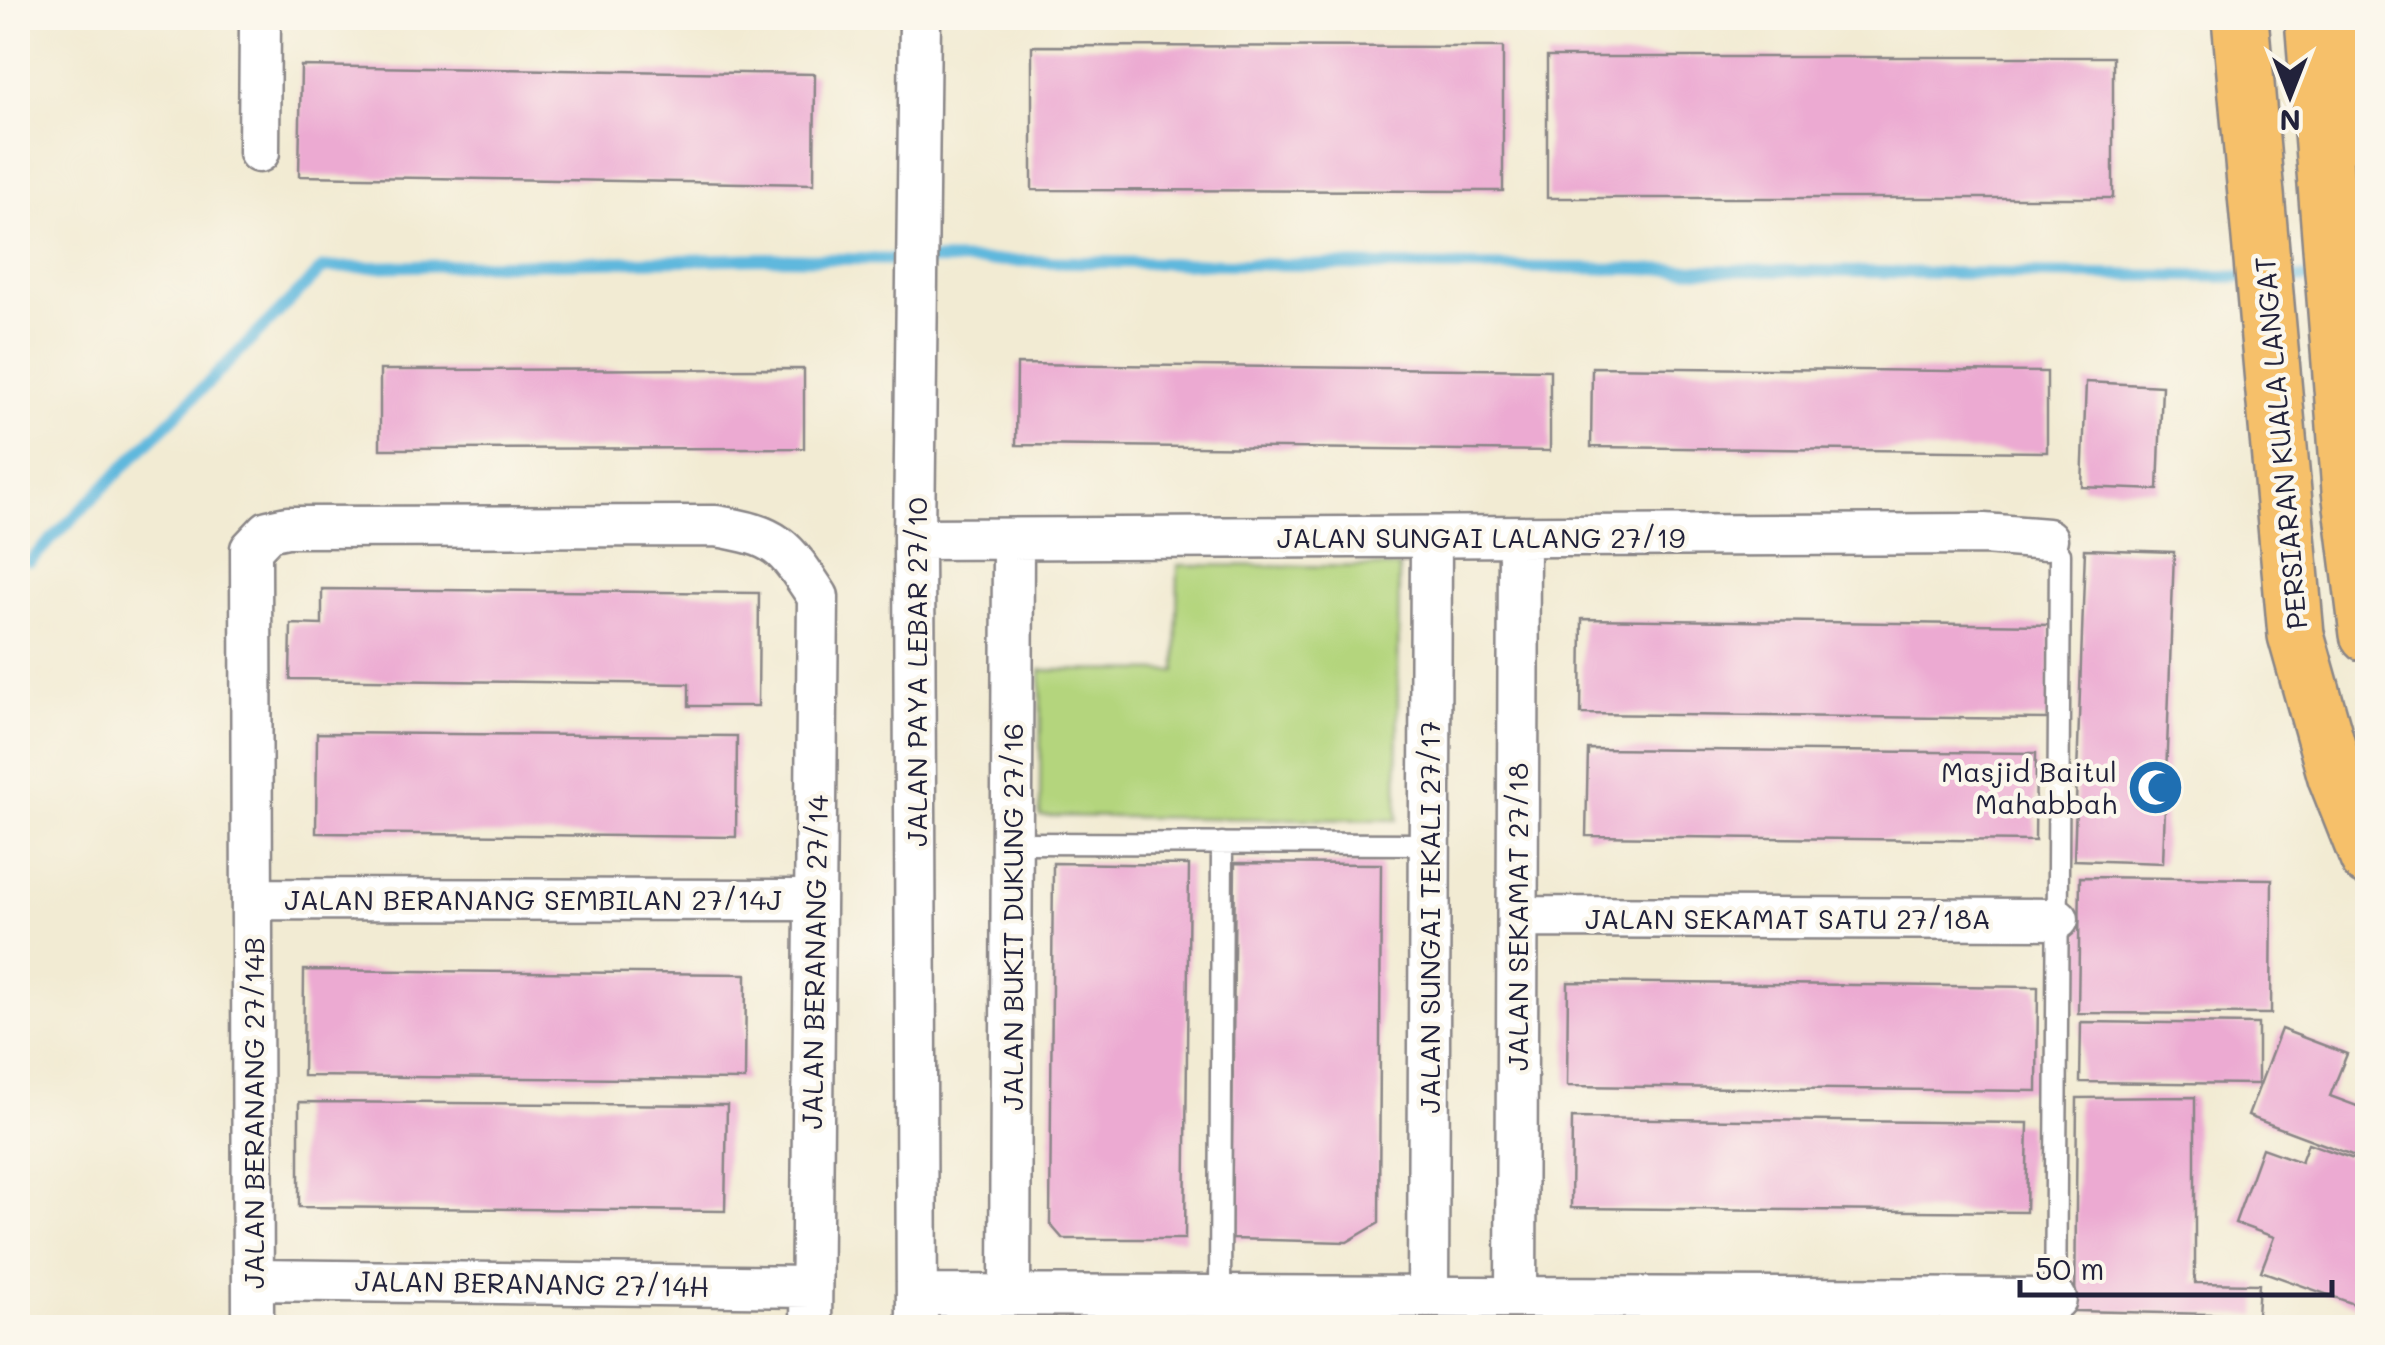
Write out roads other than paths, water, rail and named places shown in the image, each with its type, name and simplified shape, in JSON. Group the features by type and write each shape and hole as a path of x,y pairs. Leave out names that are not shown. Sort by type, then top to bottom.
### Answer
{"main road":[{"name":"PERSIARAN KUALA LANGAT","path":"2240,18 2296,635 2336,777 2368,858"},
{"path":"2313,18 2350,490 2368,634"},
{"path":"2328,178 2368,19"}],"street":[{"path":"259,152 260,18"},
{"name":"JALAN PAYA LEBAR 27/10","path":"917,1311 914,539 920,18"},
{"name":"JALAN BERANANG 27/14","path":"258,539 287,527 716,526 762,534 791,556 818,597 811,1328"},
{"name":"JALAN SUNGAI LALANG 27/19","path":"914,539 1984,534 2047,539"},
{"name":"JALAN SUNGAI TEKALI 27/17","path":"1428,1297 1431,538"},
{"name":"JALAN SEKAMAT 27/18","path":"1516,1297 1519,538"},
{"name":"JALAN BERANANG 27/14B","path":"253,1328 251,549 258,539"},
{"name":"JALAN BUKIT DUKUNG 27/16","path":"1010,1295 1013,539"},
{"name":"JALAN BERANANG SEMBILAN 27/14J","path":"252,898 815,900"},
{"name":"JALAN SEKAMAT SATU 27/18A","path":"1518,916 2058,919"},
{"name":"JALAN BERANANG 27/14H","path":"254,1280 812,1287"},
{"path":"917,1311 1010,1295 1516,1297 2056,1313"}],"lane":[{"path":"2047,539 2060,554 2056,1313"},
{"path":"1012,842 1429,844"},
{"path":"1220,1296 1222,843"}],"waterway":[{"path":"30,561 323,268 768,258 2252,277"},
{"path":"2277,278 2322,278"}],"place":[{"name":"Masjid Baitul Mahabbah","path":"2156,787"}]}
